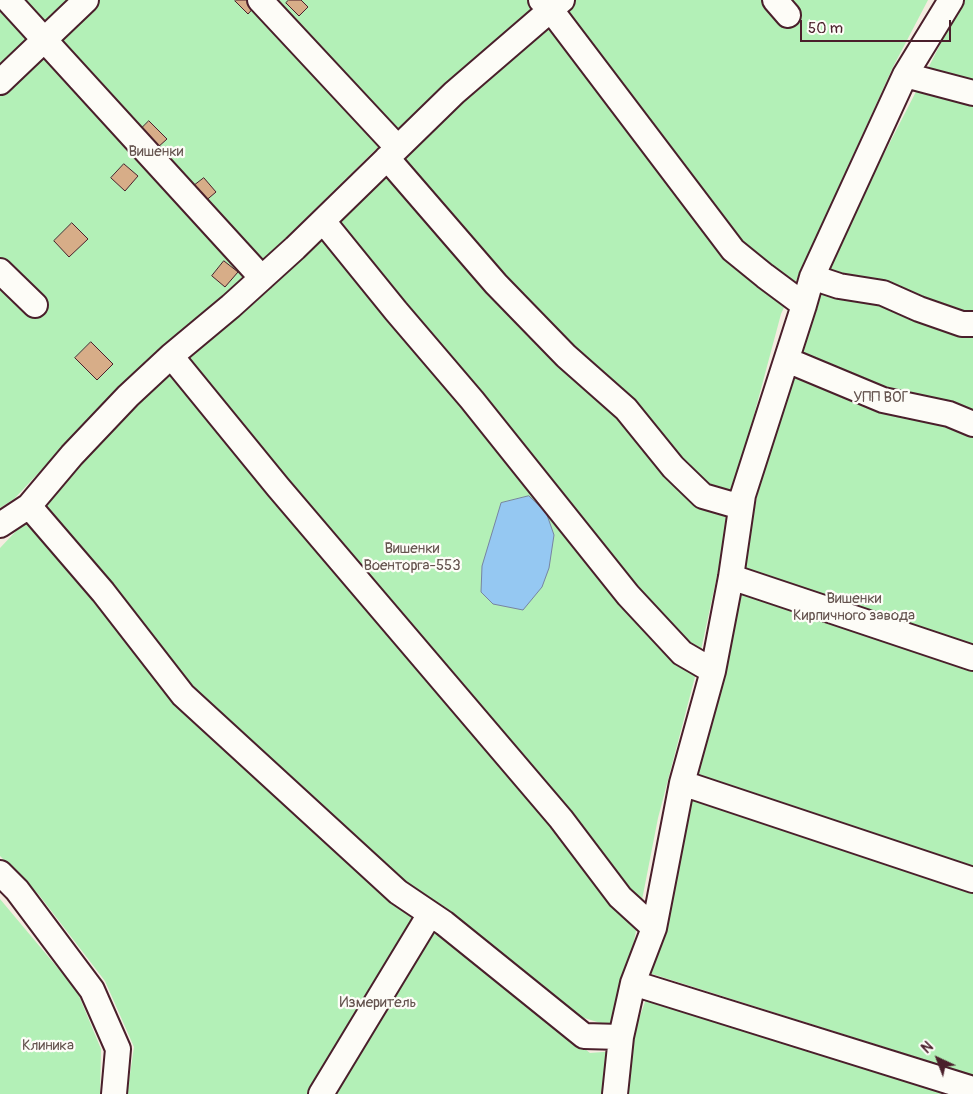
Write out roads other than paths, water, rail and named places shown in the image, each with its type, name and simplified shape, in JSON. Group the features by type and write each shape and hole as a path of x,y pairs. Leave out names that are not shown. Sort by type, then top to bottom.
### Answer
{"lane":[{"path":"8,0 262,278"},
{"path":"0,82 86,0"},
{"path":"260,0 392,153 496,284 566,356 626,409 673,467 703,496 741,507"},
{"path":"614,1094 621,1037 633,983 654,928 682,783 713,670 731,577 743,495 812,277 905,75 951,0"},
{"path":"0,526 30,506 72,455 128,396 324,221 454,93 551,3 733,250 804,305"},
{"path":"905,75 973,93"},
{"path":"324,221 396,311 472,400 628,595 682,653 713,670"},
{"path":"0,271 35,305"},
{"path":"812,277 839,286 883,293 962,324 973,324"},
{"path":"171,356 278,487 561,819 620,897 654,928"},
{"path":"787,360 883,400 949,414 973,424"},
{"path":"30,506 103,592 183,694 398,892 444,923 584,1036 621,1037"},
{"path":"731,577 973,658"},
{"path":"682,783 973,880"},
{"path":"0,874 17,890 92,990 118,1048 114,1094"},
{"path":"320,1094 430,914"},
{"path":"633,983 973,1089"}],"water":[{"path":"529,496 546,512 554,535 549,568 542,587 523,610 493,604 481,592 482,566 501,503"}],"park label":[{"name":"Вишенки","path":"156,152"},
{"name":"УПП ВОГ","path":"881,398"},
{"name":"Вишенки Военторга-553","path":"412,558"},
{"name":"Вишенки Кирпичного завода","path":"854,608"},
{"name":"Измеритель","path":"378,1003"},
{"name":"Клиника","path":"48,1046"}]}
